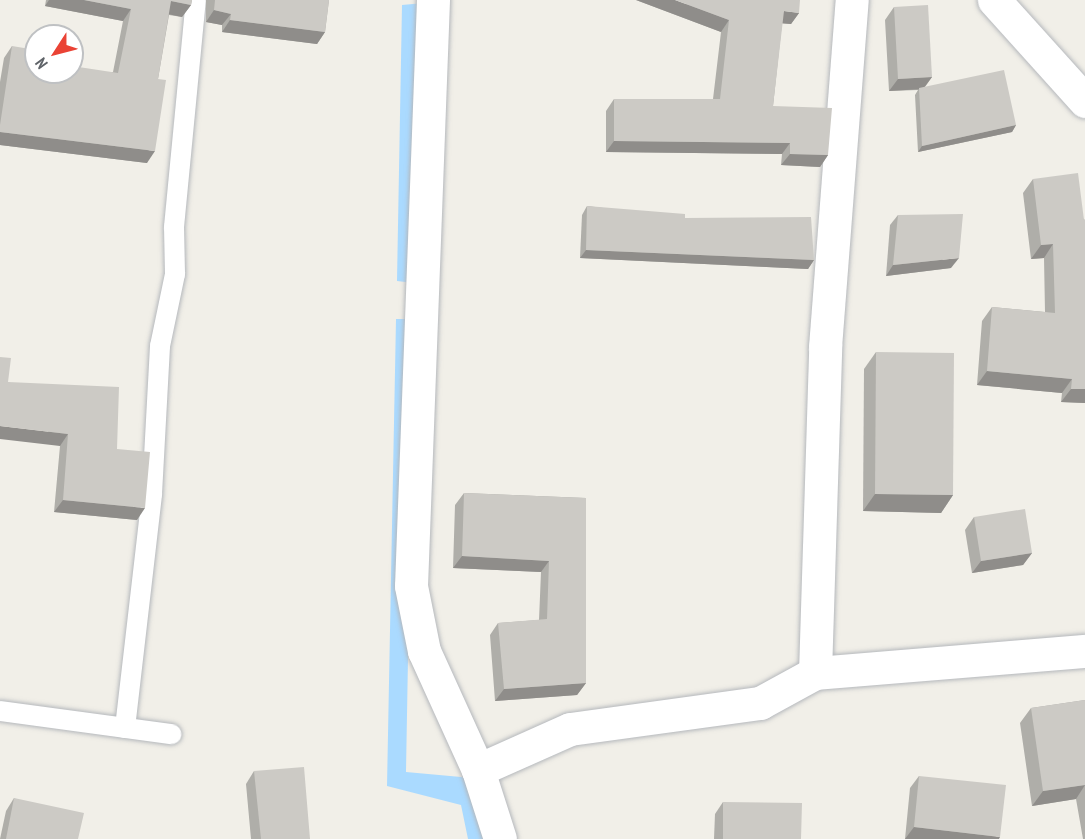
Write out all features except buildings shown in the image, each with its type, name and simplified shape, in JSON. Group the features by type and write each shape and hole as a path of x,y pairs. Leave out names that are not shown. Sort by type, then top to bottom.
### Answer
{"street":[{"path":"433,0 411,586 424,651 478,770 500,839"},
{"path":"814,673 826,335 852,0"},
{"path":"994,0 1085,101"},
{"path":"478,770 570,729 760,703 814,673 1085,651"}],"lane":[{"path":"124,728 152,494 160,346 175,274 174,227 196,0"},
{"path":"0,711 171,734"}],"water":[{"path":"424,3 414,283 397,281 402,5"},
{"path":"396,319 414,319 406,772 472,778 492,839 468,839 461,805 387,786"}]}
